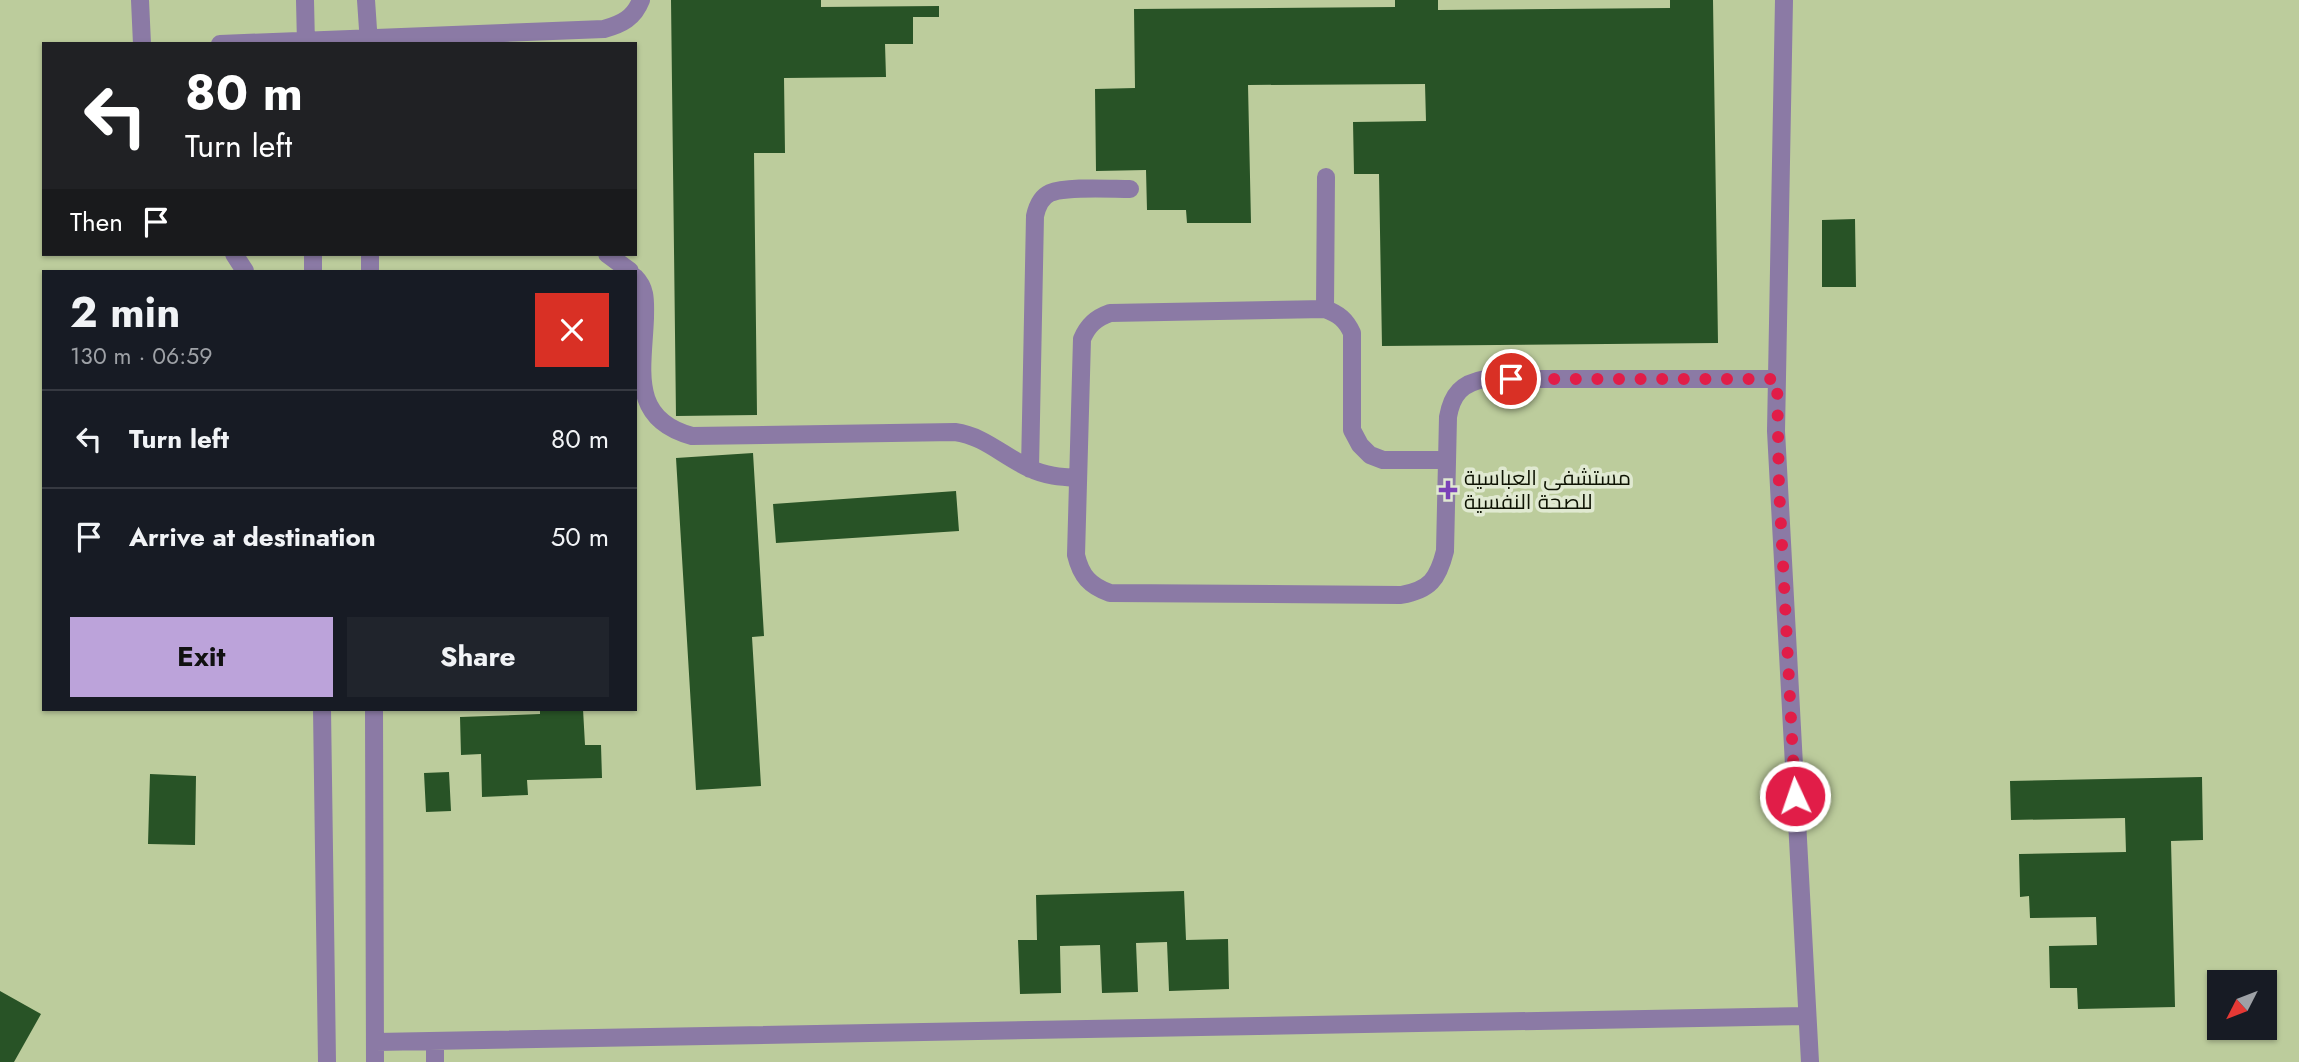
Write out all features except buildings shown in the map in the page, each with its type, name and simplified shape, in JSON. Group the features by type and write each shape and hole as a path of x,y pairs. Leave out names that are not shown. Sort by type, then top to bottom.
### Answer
{"lane":[{"path":"140,0 142,42"},
{"path":"305,0 306,42 603,37 636,13 641,0"},
{"path":"366,0 369,41"},
{"path":"1784,0 1777,379 1779,487 1810,1062"},
{"path":"1325,309 1326,177"},
{"path":"1030,469 1035,216 1038,204 1048,193 1060,191 1130,189"},
{"path":"610,256 629,270"},
{"path":"637,281 645,295 643,383 647,406 659,421 674,431 692,436 955,432 979,439 1030,469 1055,476 1078,478"},
{"path":"1447,460 1383,460 1370,455 1360,445 1352,430 1352,333 1348,323 1338,314 1325,309 1110,313 1099,317 1087,327 1082,339 1076,555 1080,570 1088,582 1110,593 1401,595 1418,592 1431,583 1440,571 1445,551 1448,417 1451,402 1459,390 1470,382 1485,379 1777,379"},
{"path":"322,711 327,1062"},
{"path":"374,711 376,1062"},
{"path":"376,1042 1807,1016"},
{"path":"435,1041 435,1062"}],"place":[{"name":"مستشفى العباسية للصحة النفسية","path":"1448,490"}],"route":[{"path":"1511,379 1777,379 1776,431 1795,796"}]}
